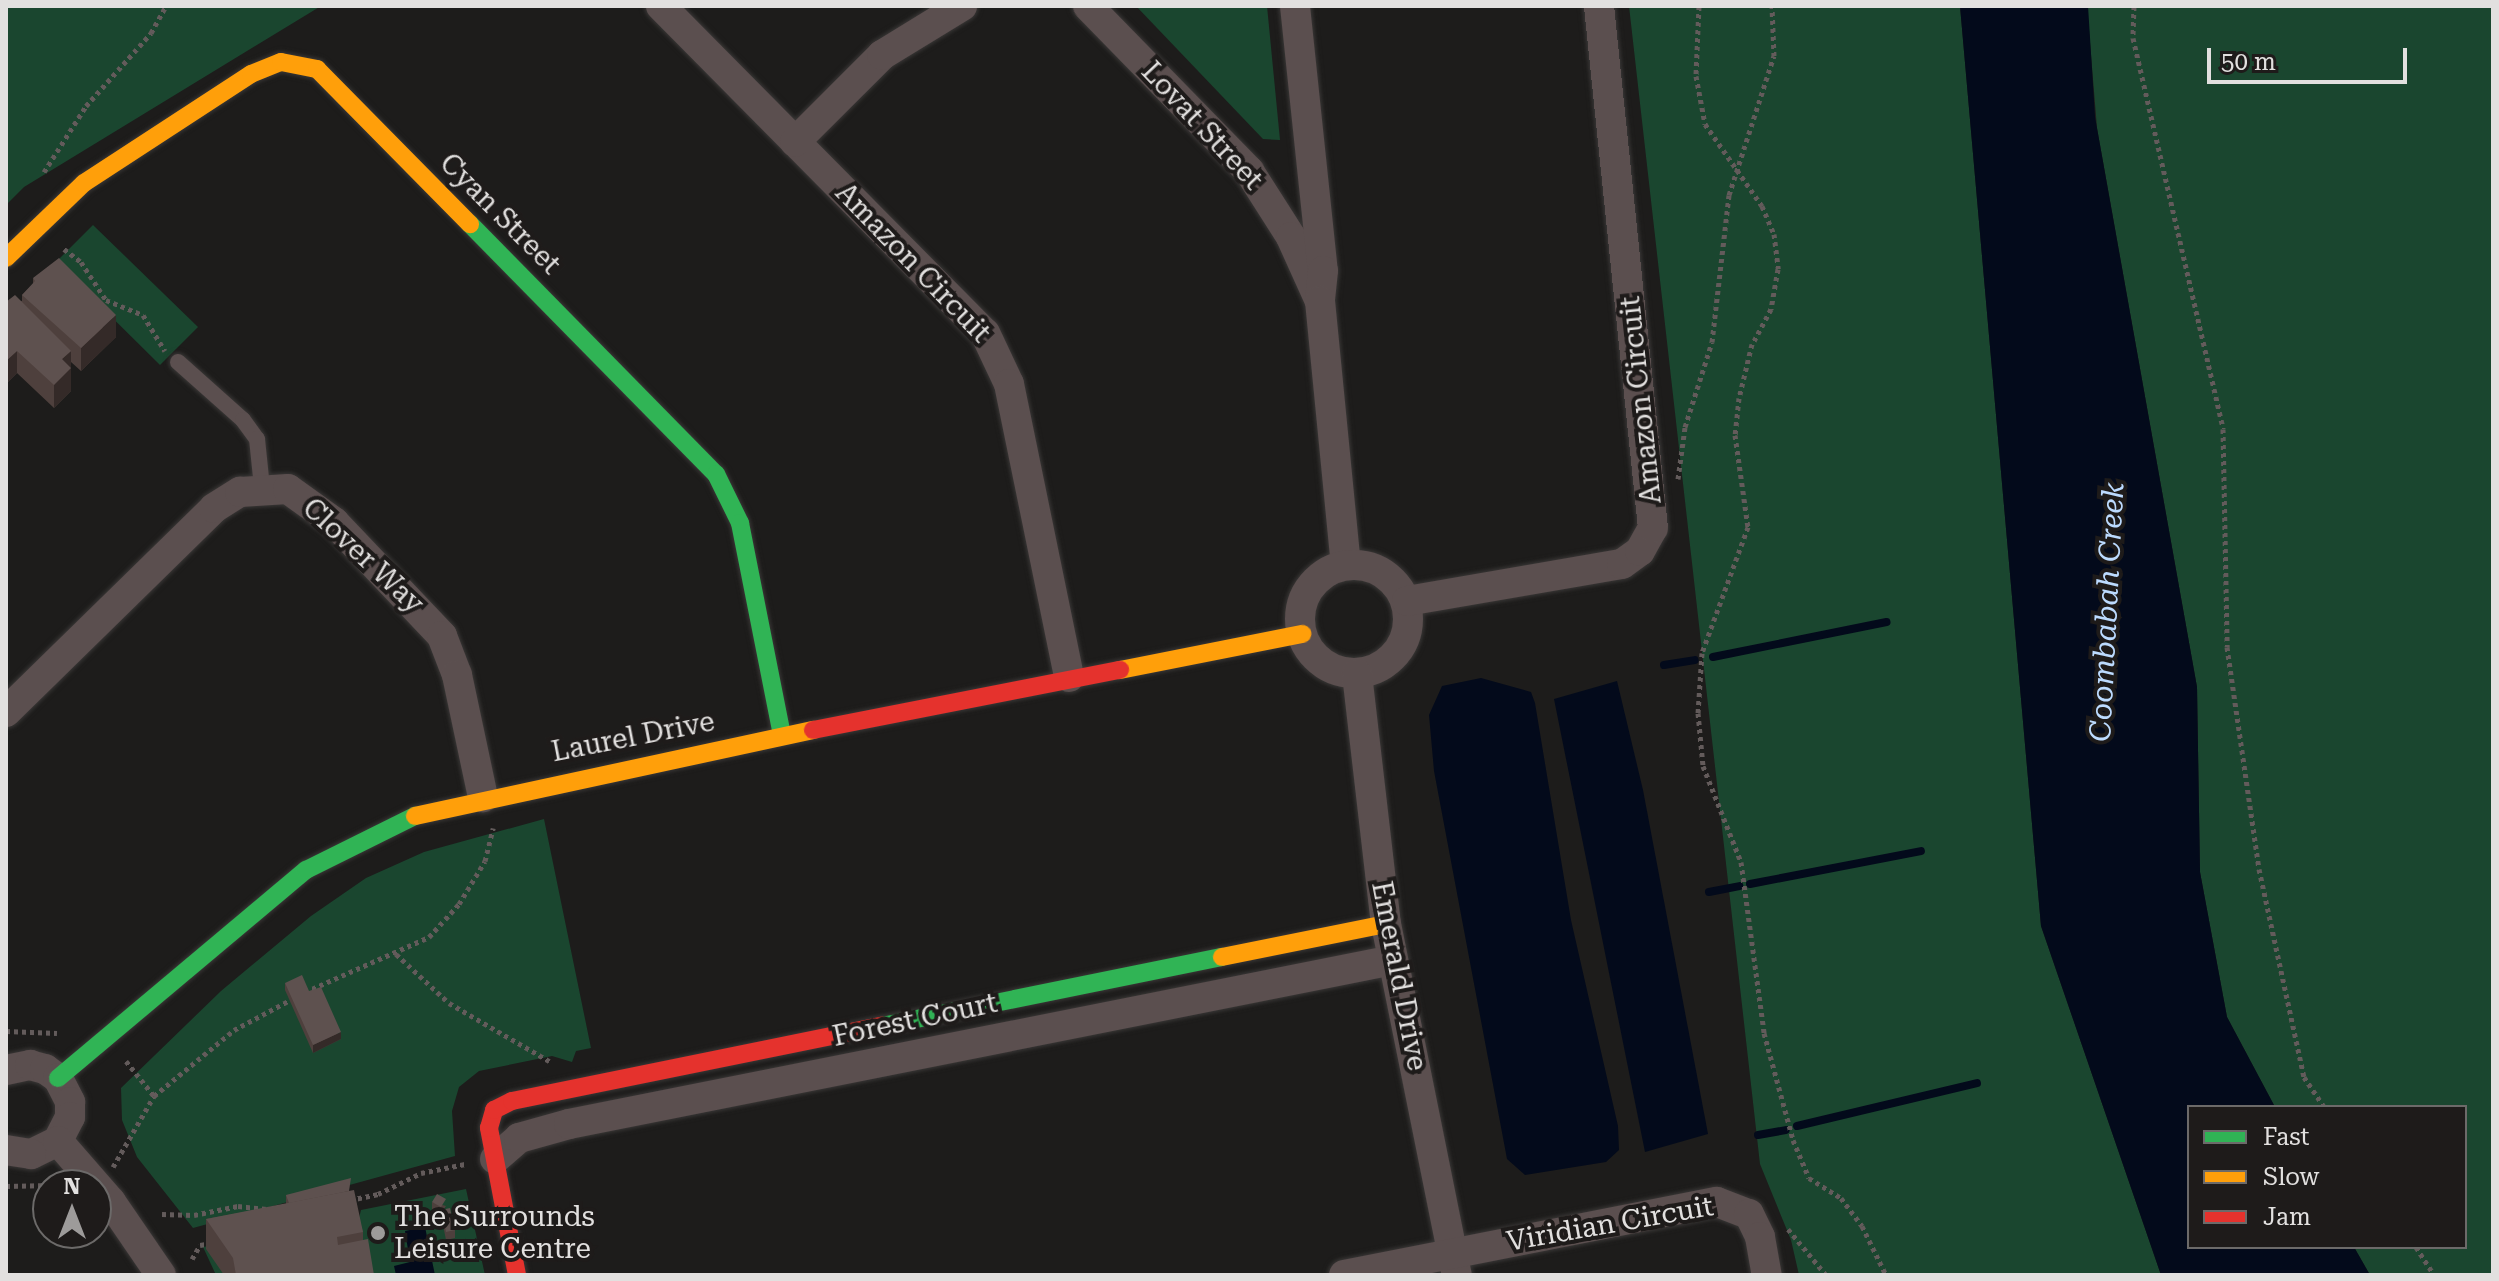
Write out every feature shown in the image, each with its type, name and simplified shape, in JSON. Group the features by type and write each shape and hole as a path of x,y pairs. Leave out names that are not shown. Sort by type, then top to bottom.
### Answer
{"street":[{"name":"Amazon Circuit","path":"661,6 971,317 999,358 1069,677"},
{"path":"795,142 882,55 962,6"},
{"name":"Lovat Street","path":"1088,6 1249,171 1291,237 1320,301"},
{"name":"Lovat Street","path":"1295,6 1323,271 1320,301 1346,565"},
{"name":"Amazon Circuit","path":"1407,601 1622,564 1640,551 1653,528 1599,6"},
{"name":"Cyan Street","path":"6,258 84,183 251,74 281,62 317,69 716,474 740,523 782,735"},
{"path":"6,712 214,508 240,492 262,487"},
{"name":"Clover Way","path":"262,487 288,489 312,504 429,617 452,657 488,810"},
{"path":"1346,565 1383,572 1407,601 1409,621 1403,644 1392,659 1357,674 1331,669 1315,658 1302,634 1299,618 1308,591 1328,571 1346,565"},
{"name":"Laurel Drive","path":"58,1078 306,870 381,829 488,810 782,735 1302,634"},
{"name":"Emerald Drive","path":"1357,674 1386,924 1454,1264"},
{"name":"Forest Court","path":"517,1275 482,1161 494,1110 512,1101 1386,924"},
{"name":"Forest Court","path":"482,1161 519,1138 569,1124 1393,960"},
{"path":"6,1150 31,1154 58,1141 70,1117 70,1102 58,1078 30,1065 9,1065"},
{"path":"58,1141 83,1169"},
{"name":"Viridian Circuit","path":"1454,1264 1717,1202 1749,1214 1760,1237 1767,1275"},
{"path":"112,1207 161,1275"},
{"path":"1344,1275 1454,1264"}],"lane":[{"path":"178,362 243,420 257,439 262,487"}],"path":[{"path":"38,183 71,126 151,33 166,6"},
{"path":"1699,6 1696,76 1705,124 1735,173 1762,206 1774,234 1778,269 1771,309 1752,344 1739,398 1735,435 1748,527 1702,653 1698,713 1703,766 1741,862 1764,1033 1793,1140 1809,1178 1841,1198 1862,1226 1886,1275"},
{"path":"1678,485 1685,427 1712,342 1735,173 1774,56 1772,6"},
{"path":"2134,6 2133,38 2223,429 2227,647 2259,869 2304,1077 2323,1105"},
{"path":"52,241 81,262 106,300 143,315 163,349 178,362"},
{"path":"111,1169 118,1163 154,1096 234,1030 429,937 459,904 485,861 488,810"},
{"path":"396,954 449,1003 538,1051 580,1088"},
{"path":"6,1031 61,1032"},
{"path":"120,1054 154,1096"},
{"path":"349,1200 378,1194 421,1173 482,1161"},
{"path":"6,1186 32,1185"},
{"path":"162,1214 194,1215 238,1206 273,1210"},
{"path":"192,1259 200,1245 216,1242"},
{"path":"2417,1249 2434,1275"}],"green space":[{"path":"6,6 321,6 24,187 6,205"},
{"path":"1136,6 1267,6 1280,140 1263,139"},
{"path":"1629,6 1960,6 2041,926 2161,1275 1799,1275 1791,1240 1760,1164"},
{"path":"2087,6 2493,6 2493,1275 2370,1275 2355,1249 2467,1249 2467,1105 2274,1105 2227,1017 2200,872 2197,687 2097,128"},
{"path":"93,225 198,327 160,365 56,262"},
{"path":"544,819 591,1048 576,1051 572,1062 552,1056 479,1071 459,1087 452,1111 455,1156 193,1228 137,1157 122,1120 121,1088 221,991 311,916 366,878 424,852"},
{"name":"The Surrounds Leisure Centre","path":"466,1189 485,1275 216,1275 203,1247 359,1218 361,1210"}],"water":[{"name":"Coombabah Creek","path":"1960,6 2088,6 2095,117 2197,687 2200,872 2227,1017 2274,1105 2187,1105 2187,1249 2355,1249 2370,1275 2161,1275 2041,926"},
{"path":"1481,678 1531,692 1535,703 1571,920 1618,1126 1619,1150 1606,1162 1525,1175 1507,1159 1434,771 1429,715 1442,686"},
{"path":"1617,681 1643,790 1708,1134 1645,1152 1554,699"},
{"path":"425,1227 435,1275 396,1275 394,1266 410,1262 405,1231"}],"building":[{"path":"59,258 116,315 81,348 22,295 35,281 33,278"},
{"path":"15,295 71,351 62,359 71,368 54,385 17,351 6,361 6,302"},
{"path":"302,975 309,991 321,987 341,1032 313,1045 285,983"},
{"path":"351,1178 349,1191 289,1203 286,1195"},
{"path":"354,1190 363,1232 337,1237 338,1245 368,1239 374,1275 236,1275 233,1258 206,1219"},
{"path":"437,1194 446,1199 441,1207 432,1202"},
{"path":"450,1208 452,1218 443,1220 441,1210"},
{"path":"453,1220 455,1230 446,1232 444,1222"}],"waterway":[{"path":"1713,657 1887,622"},
{"path":"1664,665 1695,660"},
{"path":"1750,884 1921,851"},
{"path":"1709,892 1739,886"},
{"path":"1797,1126 1977,1083"},
{"path":"1758,1135 1786,1130"}],"traffic: fast":[{"path":"470,224 716,474 740,523 782,735"},
{"path":"58,1078 306,870 415,816"},
{"path":"882,1026 1222,957"}],"traffic: slow":[{"path":"6,258 84,183 251,74 281,62 317,69 470,224"},
{"path":"1120,670 1302,634"},
{"path":"415,816 813,730"},
{"path":"1222,957 1386,924"}],"traffic: jam":[{"path":"813,730 1120,670"},
{"path":"517,1275 489,1128 494,1110 512,1101 882,1026"}],"place":[{"name":"The Surrounds Leisure Centre","path":"378,1233"}]}
